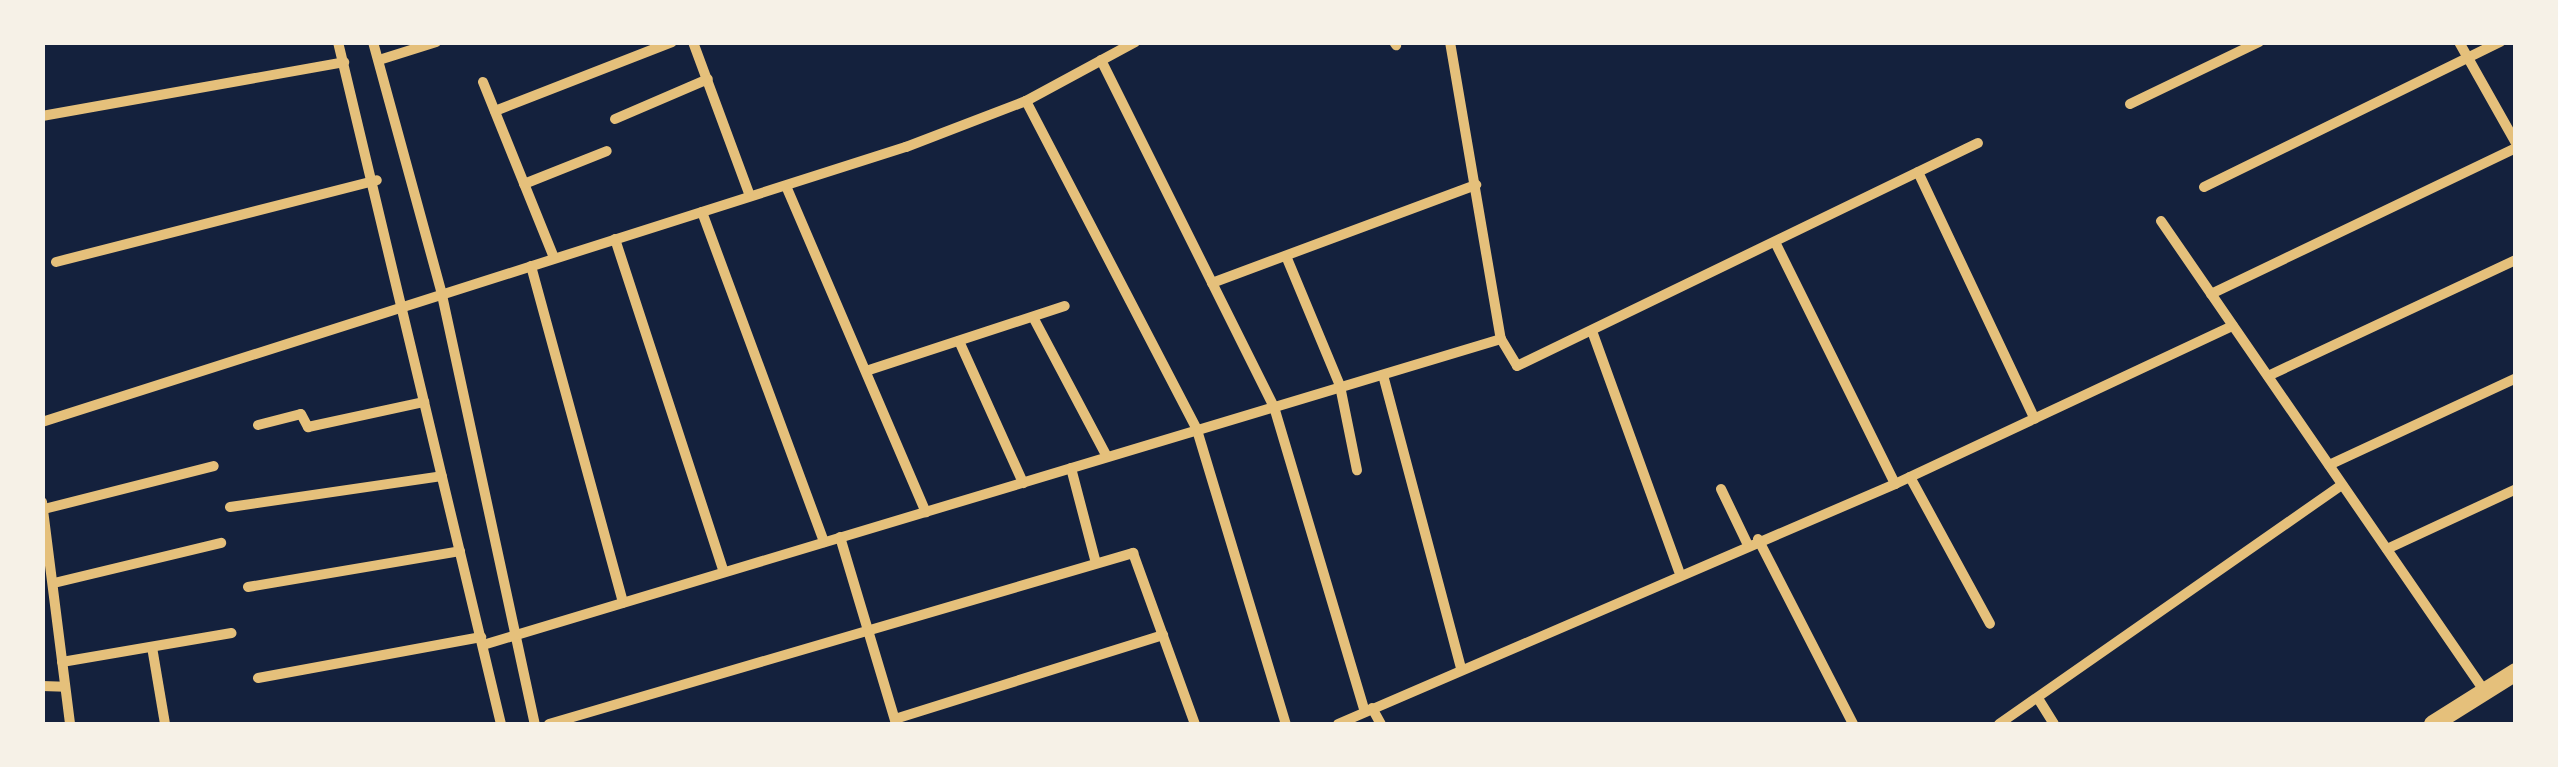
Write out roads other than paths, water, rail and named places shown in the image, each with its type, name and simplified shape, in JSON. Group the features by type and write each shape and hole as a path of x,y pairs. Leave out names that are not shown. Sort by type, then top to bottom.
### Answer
{"street":[{"path":"338,42 377,180 424,402 501,724"},
{"path":"373,42 442,295 535,724"},
{"path":"379,60 436,42"},
{"path":"495,111 672,42"},
{"path":"694,42 750,196"},
{"path":"42,422 404,312 442,295 554,258 786,186 1026,101 1135,42"},
{"path":"1450,42 1501,339 1516,366 1978,142"},
{"path":"2130,104 2259,42"},
{"path":"2211,294 2516,146 2459,42"},
{"path":"2204,187 2500,42"},
{"path":"1101,60 1274,407 1368,710 1381,724"},
{"path":"42,116 344,62"},
{"path":"615,119 708,79"},
{"path":"483,82 554,258"},
{"path":"1026,101 1197,430 1286,724"},
{"path":"524,184 607,151"},
{"path":"1918,172 2035,419"},
{"path":"56,262 377,180"},
{"path":"1212,284 1476,185"},
{"path":"786,186 926,512"},
{"path":"702,212 824,542"},
{"path":"2161,221 2483,689"},
{"path":"615,239 724,572"},
{"path":"1775,242 1895,484"},
{"path":"1286,256 1340,386 1356,470"},
{"path":"2268,376 2516,260"},
{"path":"531,266 622,603"},
{"path":"866,372 1065,306"},
{"path":"1034,316 1107,457"},
{"path":"1338,724 1679,571 1895,484 2234,326"},
{"path":"1592,331 1679,571"},
{"path":"258,678 515,635 1501,339"},
{"path":"959,341 1023,483"},
{"path":"1383,374 1461,668"},
{"path":"2329,465 2516,378"},
{"path":"258,424 301,414 308,427 424,402"},
{"path":"70,724 43,506 214,466"},
{"path":"1072,468 1096,563"},
{"path":"230,507 442,476"},
{"path":"1910,477 1990,624"},
{"path":"1999,724 2039,700 2342,485"},
{"path":"1721,489 1853,724"},
{"path":"2386,549 2516,489"},
{"path":"840,538 895,722 1164,635"},
{"path":"54,583 221,543"},
{"path":"248,587 460,551"},
{"path":"550,724 1133,553 1145,567 1194,722 1178,724"},
{"path":"62,662 232,633"},
{"path":"152,646 165,724"},
{"path":"2433,724 2483,689 2516,672"},
{"path":"42,686 64,687"},
{"path":"2039,700 2054,724"}]}
